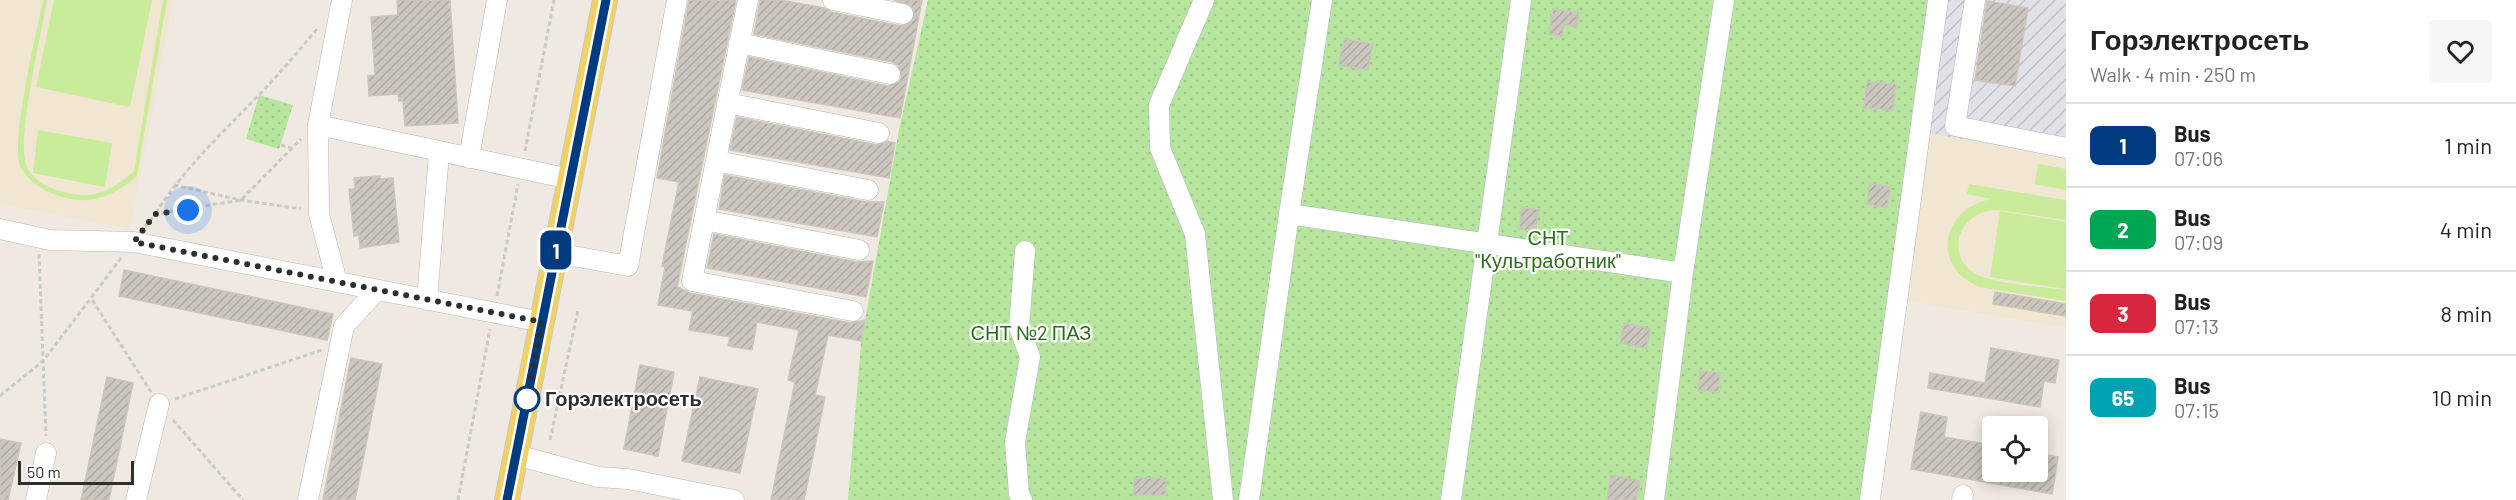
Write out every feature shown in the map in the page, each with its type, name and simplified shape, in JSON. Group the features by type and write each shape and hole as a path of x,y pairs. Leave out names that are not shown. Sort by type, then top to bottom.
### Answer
{"main road":[{"path":"507,500 605,0"}],"street":[{"path":"337,282 320,214 312,129 342,0"},
{"path":"469,158 497,0"},
{"path":"556,253 628,266 676,0"},
{"path":"748,0 692,280 854,311"},
{"path":"833,0 903,14"},
{"path":"1204,0 1159,105 1160,148 1196,234 1223,500"},
{"path":"1249,500 1322,0"},
{"path":"1451,500 1521,0"},
{"path":"1654,500 1683,273 1724,0"},
{"path":"1870,500 1938,0"},
{"path":"1975,0 1955,126 2066,148"},
{"path":"739,43 890,74"},
{"path":"727,104 879,133"},
{"path":"312,129 570,179"},
{"path":"427,300 439,153"},
{"path":"716,161 868,190"},
{"path":"1289,214 1683,273"},
{"path":"704,220 860,250"},
{"path":"0,229 38,237 134,242 542,322"},
{"path":"1022,500 1019,494 1015,442 1030,357 1019,327 1025,251"},
{"path":"308,500 344,326 377,290"},
{"path":"136,500 159,404"},
{"path":"36,500 46,453"},
{"path":"516,455 598,477 628,479 734,500"}],"path":[{"path":"458,500 554,0"},
{"path":"0,396 43,361 155,214 174,185 216,137 257,98 320,25"},
{"path":"155,214 240,200 312,129"},
{"path":"281,145 292,148"},
{"path":"174,185 240,200 301,208"},
{"path":"38,237 46,453"},
{"path":"90,298 159,404 243,500"},
{"path":"550,440 578,310"},
{"path":"159,404 340,345"}],"shaded area":[{"path":"0,0 173,0 130,229 0,204"},
{"path":"1947,0 2066,0 2066,158 1927,133"},
{"path":"1927,133 2066,158 2066,328 1903,300"}],"green space":[{"path":"43,0 47,0 27,112 24,154 30,173 44,185 68,193 87,195 112,188 134,171 163,0 167,0 137,176 113,193 95,199 76,200 46,191 35,184 21,168 18,155 21,113"},
{"path":"54,0 152,0 130,107 36,87"},
{"name":"СНТ \"Культработник\"","path":"928,0 1947,0 1874,500 848,500 861,343 899,130"},
{"path":"259,95 293,105 279,149 246,139"},
{"path":"38,130 112,143 105,187 33,173"},
{"path":"2038,164 2066,169 2066,190 2035,184"},
{"path":"1969,184 2066,200 2066,220 1999,210 1986,211 1967,223 1958,243 1959,254 1964,264 1974,273 1992,280 2066,290 2066,301 1980,287 1964,278 1954,266 1948,253 1948,239 1953,226 1962,214 1975,205 1992,199 1967,194"},
{"path":"2000,211 2066,222 2066,289 1990,277"}],"building":[{"path":"397,0 450,0 458,123 405,126 403,101 399,101 398,94 369,96 368,76 375,75 371,17 398,15"},
{"path":"689,0 736,0 677,287 690,293 851,323 865,320 861,341 828,335 815,395 825,397 804,500 771,500 795,382 788,380 799,330 757,322 752,350 728,346 730,337 689,330 693,311 658,305 665,267 662,266 679,182 657,178"},
{"path":"760,0 780,0 824,8 831,12 901,26 912,21 914,11 910,5 894,0 922,0 900,118 742,90 749,57 888,86 899,82 902,76 898,65 892,62 754,34"},
{"path":"1987,1 2028,8 2015,86 1975,80"},
{"path":"1553,9 1579,13 1576,27 1564,24 1562,36 1549,34"},
{"path":"1344,39 1373,44 1368,70 1339,65"},
{"path":"1867,82 1896,84 1893,110 1864,108"},
{"path":"737,117 877,145 887,141 895,143 889,178 730,150"},
{"path":"725,175 866,202 884,202 877,237 719,209"},
{"path":"380,176 380,179 393,178 399,242 360,248 359,235 354,236 349,189 355,189 354,178"},
{"path":"1870,183 1890,187 1887,208 1867,204"},
{"path":"1522,207 1539,210 1535,232 1519,229"},
{"path":"714,234 857,262 873,261 866,297 707,268"},
{"path":"124,270 333,314 327,340 119,296"},
{"path":"1995,292 2066,304 2066,316 1993,304"},
{"path":"1624,323 1650,329 1646,348 1620,343"},
{"path":"1991,348 2059,360 2055,383 2044,381 2040,407 1928,388 1930,373 1985,383"},
{"path":"351,358 382,364 355,500 323,500"},
{"path":"640,365 674,372 658,456 624,449"},
{"path":"1700,371 1720,373 1719,392 1698,390"},
{"path":"107,377 133,383 109,500 81,500"},
{"path":"700,377 758,389 740,473 682,461"},
{"path":"1921,412 1947,417 1944,437 1982,443 1982,482 1911,469"},
{"path":"0,439 21,443 8,500 0,500"},
{"path":"2048,455 2058,457 2052,494 1984,482 2048,482"},
{"path":"1611,475 1640,481 1636,500 1607,500"},
{"path":"1134,478 1166,478 1166,495 1134,495"}],"bus line":[{"name":"1","path":"507,500 606,0"}],"place":[{"name":"Горэлектросеть","path":"527,399"}],"route":[{"path":"188,210 155,214 134,242 542,322 526,402 527,399"}],"park label":[{"name":"СНТ №2 ПАЗ","path":"1031,333"}]}
